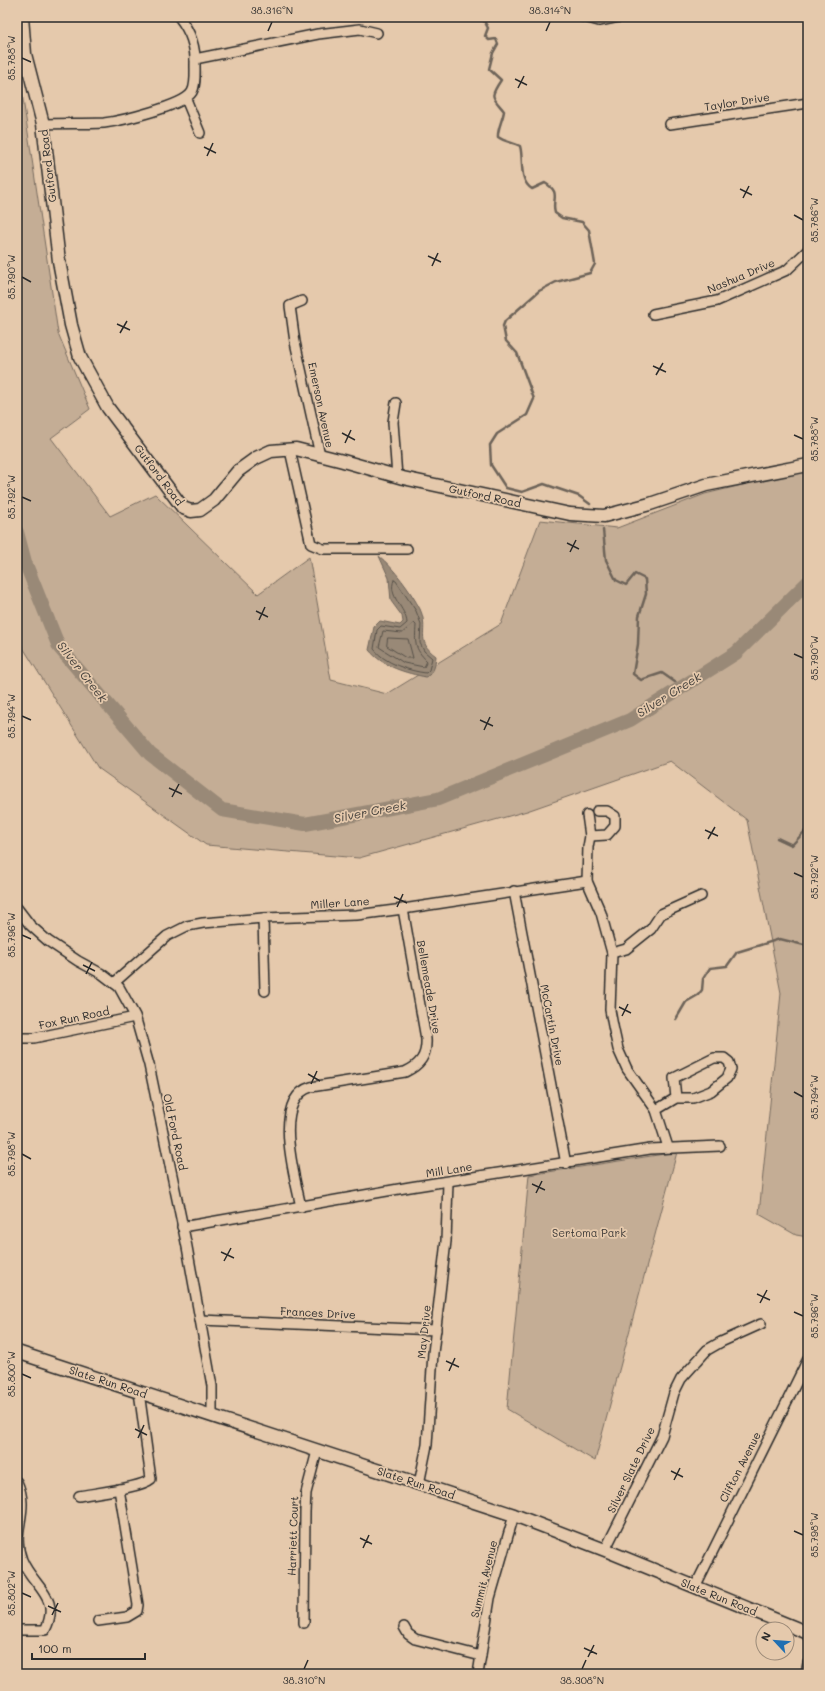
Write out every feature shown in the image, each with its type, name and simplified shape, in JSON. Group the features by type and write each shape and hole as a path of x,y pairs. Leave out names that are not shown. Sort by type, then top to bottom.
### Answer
{"street":[{"name":"Gutford Road","path":"22,17 26,54 42,124 59,261 71,325 80,357 108,408 182,508 191,511 200,510 214,500 238,471 256,458 271,451 290,450 320,455 397,477 570,514 604,516 650,504 706,485 808,465"},
{"path":"42,124 105,123 144,114 186,99 192,92 195,79 195,49 184,23 179,17"},
{"path":"584,17 599,21 619,17"},
{"path":"195,59 318,34 360,29 377,33"},
{"path":"186,99 200,133"},
{"name":"Taylor Drive","path":"670,124 808,103"},
{"name":"Nashua Drive","path":"653,314 717,301 787,270 808,250"},
{"name":"Emerson Avenue","path":"302,301 290,306 299,359 320,455"},
{"path":"396,403 393,422 397,477"},
{"path":"290,450 310,544 323,549 407,549"},
{"path":"590,836 607,835 615,826 615,816 607,811 597,811"},
{"path":"587,815 590,836 587,881 601,913 612,953 610,1010 618,1049 635,1082 656,1110 668,1147"},
{"name":"Miller Lane","path":"114,983 149,950 173,932 203,923 263,918 356,914 403,909 587,881"},
{"name":"McCartin Drive","path":"514,892 566,1164"},
{"path":"612,953 626,949 635,942 651,929 661,914 701,896"},
{"name":"Bellemeade Drive","path":"301,1207 288,1122 290,1108 296,1097 305,1089 311,1087 405,1072 417,1065 425,1056 426,1039 403,909"},
{"name":"Old Ford Road","path":"18,912 48,941 114,983 125,996 135,1017 149,1065 200,1320 212,1386 212,1416"},
{"path":"263,918 265,991"},
{"name":"Fox Run Road","path":"18,1038 34,1038 135,1017"},
{"path":"656,1110 676,1098 693,1098 711,1091 727,1078 731,1069 729,1062 724,1058 714,1058 674,1078 676,1098"},
{"name":"Mill Lane","path":"182,1228 448,1182 668,1147 720,1146"},
{"name":"May Drive","path":"419,1484 427,1445 436,1330 446,1240 448,1182"},
{"name":"Frances Drive","path":"200,1320 436,1330"},
{"name":"Silver Slate Drive","path":"605,1550 662,1436 674,1393 681,1380 707,1350 720,1342 761,1324"},
{"name":"Slate Run Road","path":"17,1352 514,1515 605,1550 808,1634"},
{"name":"Clifton Avenue","path":"695,1587 808,1359"},
{"path":"79,1496 147,1483 151,1479 138,1392"},
{"name":"Harriett Court","path":"304,1623 306,1493 317,1451"},
{"path":"17,1482 23,1495 23,1508 18,1544 22,1560 32,1576 48,1596 50,1608 50,1620 45,1630 17,1630"},
{"path":"98,1621 127,1618 137,1611 138,1605 119,1489"},
{"name":"Summit Avenue","path":"478,1674 490,1598 514,1515"},
{"path":"404,1627 408,1634 416,1639 481,1656"},
{"path":"806,1674 808,1663"}],"green space":[{"path":"17,59 58,333 90,409 51,438 110,516 155,494 258,594 309,557 331,680 387,694 501,624 540,520 617,528 705,494 808,469 808,1237 796,1235 759,1214 781,993 747,820 670,761 527,811 359,858 206,845 98,768 17,638"},
{"name":"Sertoma Park","path":"677,1152 595,1461 507,1409 529,1175"}],"water":[{"path":"379,556 402,581 420,609 424,623 424,640 429,650 436,656 433,671 426,677 403,671 388,665 369,650 374,627 380,621 400,625 403,622 402,616 391,601 389,578"}],"waterway":[{"path":"482,17 488,28 485,36 489,40 496,39 498,44 493,53 489,69 501,80 494,94 495,99 504,111 498,131 498,137 520,146 522,169 525,180 532,189 545,183 553,190 555,193 555,213 562,218 582,222 589,230 595,264 590,273 556,282 539,291 505,321 503,326 506,341 517,353 534,399 527,415 497,434 490,445 491,465 506,488 522,492 544,484 579,496 590,504"},
{"path":"603,530 606,560 616,580 626,585 635,574 645,579 646,594 639,616 638,644 633,674 641,680 662,673 682,687"},
{"name":"Silver Creek","path":"17,532 25,562 59,647 150,754 222,810 305,824 438,799 630,720 736,653 808,582"},
{"name":"Silver Creek","path":"17,559 25,562"},
{"path":"777,838 792,845 805,831 808,831"},
{"path":"676,1019 686,1002 698,995 702,990 703,979 710,968 727,966 737,952 780,939 808,946"}]}
